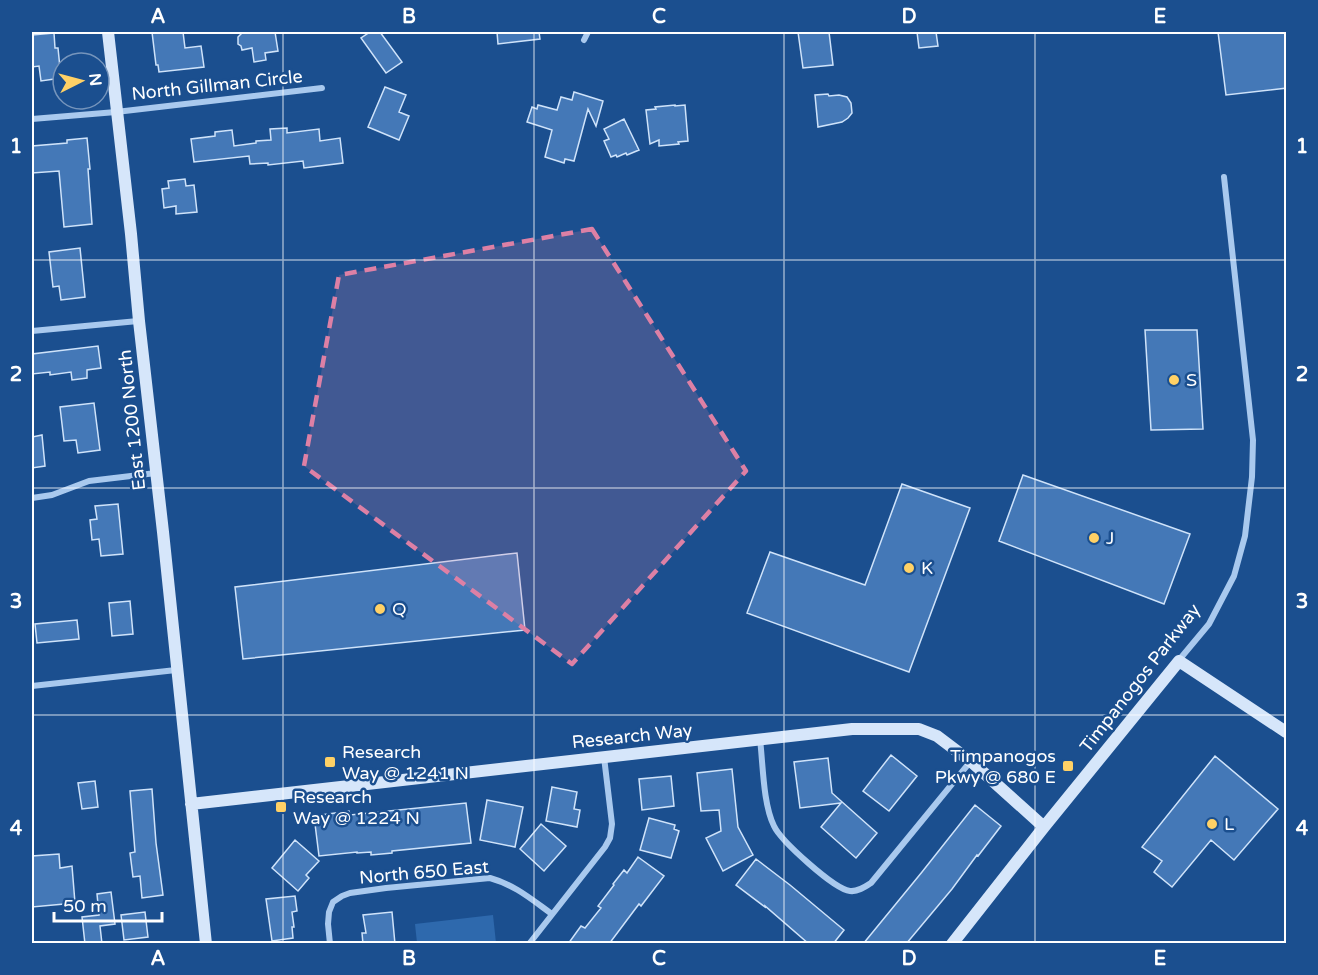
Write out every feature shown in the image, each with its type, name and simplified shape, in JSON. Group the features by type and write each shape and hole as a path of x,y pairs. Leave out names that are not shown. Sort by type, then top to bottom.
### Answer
{"street":[{"name":"East 1200 North","path":"108,32 206,944"},
{"path":"584,40 588,32"},
{"name":"North Gillman Circle","path":"32,119 116,112 322,88"},
{"name":"Timpanogos Parkway","path":"952,944 1209,624 1234,576 1245,536 1252,477 1253,440 1224,177"},
{"path":"32,331 139,321"},
{"path":"32,498 51,495 89,481 156,473"},
{"path":"1179,661 1287,732"},
{"path":"32,686 176,670"},
{"name":"Research Way","path":"190,804 852,729 919,729 937,736 971,762 1044,827"},
{"path":"760,739 767,801 774,826 796,852 836,885 851,891 857,891 871,883 971,762"},
{"path":"529,944 610,838 612,824 604,757"},
{"name":"North 650 East","path":"330,944 328,924 333,902 350,893 379,889 490,878 516,888 552,914"}],"highlighted area":[{"path":"592,229 746,471 572,664 304,466 339,275"}],"shaded area":[{"path":"493,915 496,943 417,943 415,924"}],"building":[{"path":"152,32 183,32 185,48 201,46 204,67 159,72"},
{"path":"243,32 275,32 278,51 265,53 266,60 254,62 252,48 242,50 238,44 238,37"},
{"path":"370,32 380,32 402,62 386,73 361,38"},
{"path":"497,32 539,32 540,39 498,44"},
{"path":"798,32 829,32 833,65 803,68"},
{"path":"917,32 936,32 938,46 919,48"},
{"path":"1218,32 1287,32 1287,88 1226,95"},
{"path":"54,33 55,48 58,48 58,51 51,51 51,80 41,81 39,66 32,67 32,35"},
{"path":"385,87 406,95 399,112 409,116 399,140 368,127"},
{"path":"574,92 603,101 596,126 588,109 574,161 565,159 564,163 545,157 552,130 527,122 532,107 537,109 538,105 557,110 561,97 572,100"},
{"path":"828,94 829,96 847,97 851,103 852,113 842,122 818,127 815,95"},
{"path":"685,105 688,141 659,146 659,140 650,144 646,110"},
{"path":"624,119 639,150 627,155 626,153 611,157 604,141 609,139 604,129"},
{"path":"287,128 287,133 319,129 320,141 340,138 343,163 304,168 303,161 268,165 268,163 250,164 249,156 194,162 191,139 215,136 215,132 232,130 234,146 271,140 270,129"},
{"path":"87,138 92,224 64,227 59,171 32,173 32,146 67,143 67,140"},
{"path":"185,179 186,186 194,185 197,212 176,214 176,206 164,208 162,189 169,188 168,181"},
{"path":"80,248 85,297 61,300 59,286 53,287 49,252"},
{"name":"S","path":"1145,330 1197,330 1203,429 1151,430"},
{"path":"98,346 101,368 87,370 87,378 72,380 71,372 50,375 50,372 32,374 32,354"},
{"path":"94,403 100,450 78,453 76,440 64,441 60,407"},
{"path":"42,435 45,466 32,468 32,437"},
{"name":"J","path":"1023,475 1190,534 1164,604 999,541"},
{"name":"K","path":"902,484 970,508 909,672 747,613 770,552 865,585"},
{"path":"118,504 123,554 101,556 99,539 92,540 90,520 97,519 95,506"},
{"name":"Q","path":"517,553 525,630 243,659 235,587"},
{"path":"130,601 133,634 112,636 109,603"},
{"path":"77,620 79,639 37,643 35,624"},
{"path":"891,755 917,776 889,811 863,791"},
{"name":"L","path":"1215,756 1278,809 1234,860 1211,840 1172,887 1154,872 1162,861 1142,847"},
{"path":"828,758 832,793 877,833 856,858 821,827 841,803 800,808 794,762"},
{"path":"732,769 738,827 753,855 723,871 706,838 721,831 719,810 701,811 697,773"},
{"path":"671,776 674,806 642,810 639,779"},
{"path":"95,781 98,807 82,809 78,783"},
{"path":"552,787 577,792 574,809 580,810 577,827 546,821"},
{"path":"152,789 163,895 142,898 140,876 133,877 130,853 135,852 130,791"},
{"path":"487,800 523,807 515,847 480,840"},
{"path":"466,803 471,843 371,855 371,852 357,852 319,856 314,816 349,811 350,815"},
{"path":"975,805 1001,826 952,889 906,944 863,944 922,872"},
{"path":"649,818 675,825 674,829 679,831 671,858 640,850"},
{"path":"541,824 566,846 544,871 520,849"},
{"path":"295,840 319,861 306,875 309,878 298,891 272,868"},
{"path":"59,854 60,868 72,866 75,903 32,907 32,856"},
{"path":"638,857 664,876 641,906 639,904 609,944 568,944 581,926 585,928 601,908 598,906 613,884 624,870 627,873"},
{"path":"756,859 844,930 833,944 809,944 765,906 736,885"},
{"path":"111,892 115,924 100,926 102,944 85,944 82,917 99,915 97,894"},
{"path":"295,896 297,911 292,912 293,938 272,941 266,899"},
{"path":"145,912 148,937 124,940 121,915"},
{"path":"392,912 395,944 363,944 362,933 366,933 363,915"}],"place":[{"name":"S","path":"1174,380"},
{"name":"J","path":"1094,538"},
{"name":"K","path":"909,568"},
{"name":"Q","path":"380,609"},
{"name":"Research Way @ 1241 N","path":"330,762"},
{"name":"Timpanogos Pkwy @ 680 E","path":"1068,766"},
{"name":"Research Way @ 1224 N","path":"281,807"},
{"name":"L","path":"1212,824"}]}
